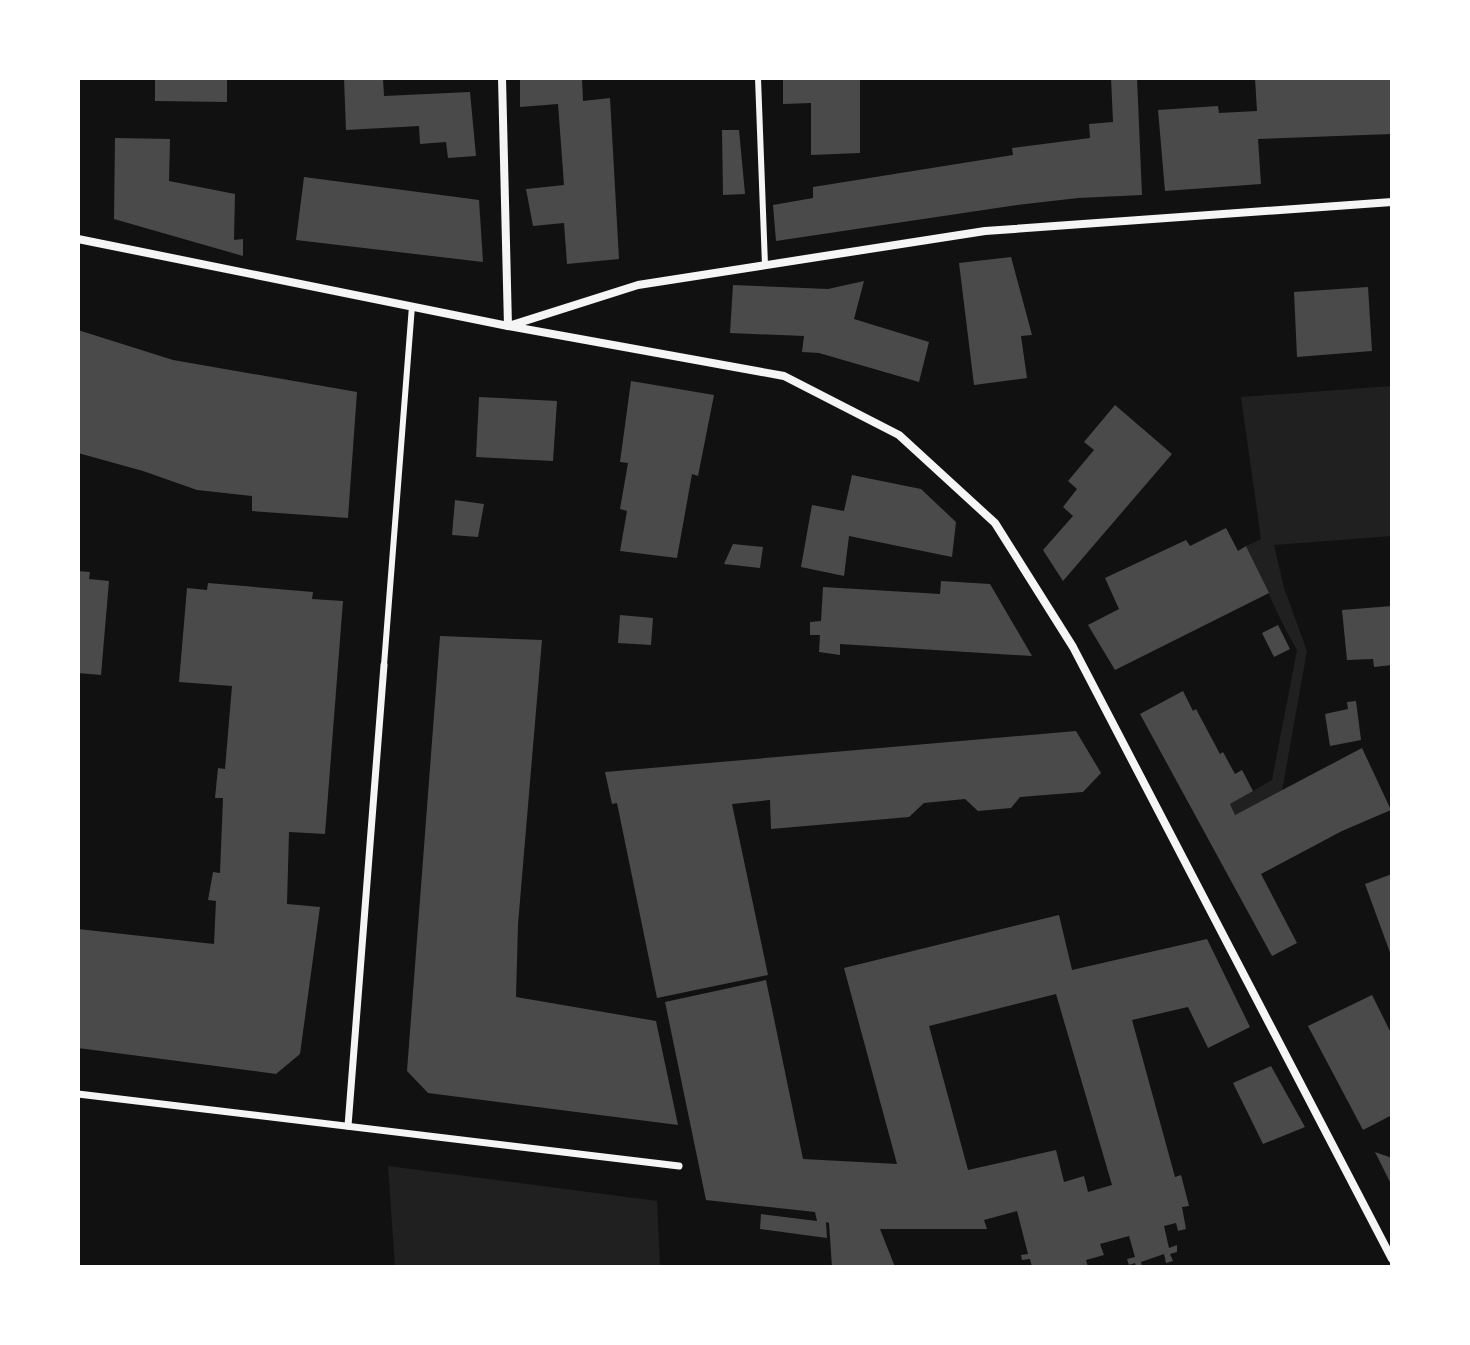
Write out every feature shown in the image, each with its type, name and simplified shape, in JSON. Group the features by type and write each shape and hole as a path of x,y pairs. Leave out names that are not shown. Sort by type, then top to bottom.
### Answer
{"street":[{"path":"502,78 508,326"},
{"path":"508,326 638,285 985,231 1392,202"},
{"path":"78,239 508,326 784,376 899,435 995,523 1073,647 1392,1259"},
{"path":"348,1126 384,665"},
{"path":"78,1094 679,1166"}],"lane":[{"path":"758,78 765,265"},
{"path":"384,665 412,306"}],"shaded area":[{"path":"1392,386 1392,536 1274,545 1284,588 1307,651 1282,791 1235,815 1230,804 1272,780 1297,650 1246,546 1261,539 1241,397"},
{"path":"388,1166 657,1201 660,1267 395,1267"}],"building":[{"path":"155,78 227,78 227,102 155,101"},
{"path":"344,78 383,78 384,96 470,92 476,156 448,158 446,142 420,144 419,126 346,130"},
{"path":"520,78 582,78 583,101 610,98 619,259 567,264 564,223 533,226 526,189 564,185 558,104 520,107"},
{"path":"783,78 860,78 860,153 811,155 811,103 783,104"},
{"path":"1111,78 1137,78 1142,195 1017,205 776,241 773,205 813,198 813,187 1013,155 1012,148 1090,138 1089,124 1113,122"},
{"path":"1255,78 1392,78 1392,134 1258,139 1261,184 1165,191 1158,110 1218,106 1219,113 1257,111"},
{"path":"722,130 739,130 745,194 723,195"},
{"path":"115,138 170,139 169,181 235,194 234,240 243,239 243,256 114,219"},
{"path":"304,177 479,200 483,262 296,240"},
{"path":"1011,257 1032,335 1021,336 1027,378 974,385 959,263"},
{"path":"864,281 854,319 929,342 919,382 819,353 802,352 804,336 730,333 733,285 828,289"},
{"path":"1368,287 1372,351 1297,357 1294,292"},
{"path":"78,330 173,360 357,392 348,518 252,511 252,496 197,490 78,453"},
{"path":"631,381 714,395 698,476 692,474 677,558 620,551 627,511 620,509 628,463 620,462"},
{"path":"479,397 557,401 553,461 476,457"},
{"path":"1115,405 1172,454 1063,581 1043,550 1073,516 1063,507 1077,489 1068,481 1094,450 1084,442"},
{"path":"852,475 921,489 956,522 952,557 849,536 844,576 801,567 812,505 844,511"},
{"path":"455,500 484,504 478,537 452,535"},
{"path":"1226,528 1238,551 1246,546 1269,593 1115,670 1088,625 1119,609 1105,578 1186,540 1190,546"},
{"path":"733,544 763,547 760,568 724,564"},
{"path":"78,571 90,572 89,579 109,581 101,675 78,673"},
{"path":"941,581 990,584 1032,656 840,644 840,655 819,652 820,635 810,635 810,622 821,621 823,587 940,594"},
{"path":"208,583 313,592 312,599 343,601 325,834 289,832 287,904 320,907 300,1054 276,1074 78,1048 78,929 214,944 216,901 208,900 213,872 220,873 223,798 215,798 218,768 225,769 232,686 179,682 187,588 207,590"},
{"path":"1392,606 1392,665 1374,667 1373,659 1347,660 1342,610"},
{"path":"620,615 653,618 651,645 618,643"},
{"path":"1278,625 1290,649 1274,657 1262,633"},
{"path":"440,636 542,640 518,924 516,997 656,1021 678,1125 428,1093 407,1071"},
{"path":"1183,691 1220,754 1223,752 1235,774 1242,770 1253,791 1230,804 1235,815 1362,748 1391,810 1342,831 1261,874 1297,943 1272,956 1140,714"},
{"path":"1356,701 1361,740 1330,746 1325,714 1348,709 1347,702"},
{"path":"1076,731 1101,773 1083,792 1020,797 1011,808 978,811 965,799 924,803 909,817 771,829 770,800 732,804 768,975 657,998 617,803 612,804 605,772"},
{"path":"1392,874 1392,958 1365,884"},
{"path":"1059,915 1072,970 1207,939 1250,1027 1208,1048 1188,1007 1132,1020 1175,1177 1181,1175 1189,1206 1182,1207 1186,1229 1178,1231 1176,1223 1164,1226 1169,1248 1177,1245 1177,1252 1170,1254 1173,1261 1166,1263 1164,1254 1141,1262 1142,1267 1136,1267 1135,1263 1129,1265 1127,1259 1135,1257 1129,1236 1100,1244 1104,1255 1086,1260 1088,1267 1032,1267 1030,1259 1022,1260 1021,1255 1028,1254 1017,1211 984,1220 987,1229 880,1229 895,1267 832,1267 829,1223 826,1222 827,1238 760,1229 761,1214 817,1221 815,1212 706,1200 665,1002 766,980 803,1159 897,1164 844,968","holes":["1056,994 1112,1185 1088,1192 1084,1176 1064,1182 1056,1150 968,1170 929,1026"]},
{"path":"1372,995 1392,1035 1392,1115 1363,1130 1308,1026"},
{"path":"1271,1066 1305,1127 1263,1144 1233,1083"},
{"path":"1375,1152 1392,1158 1392,1186"}]}
